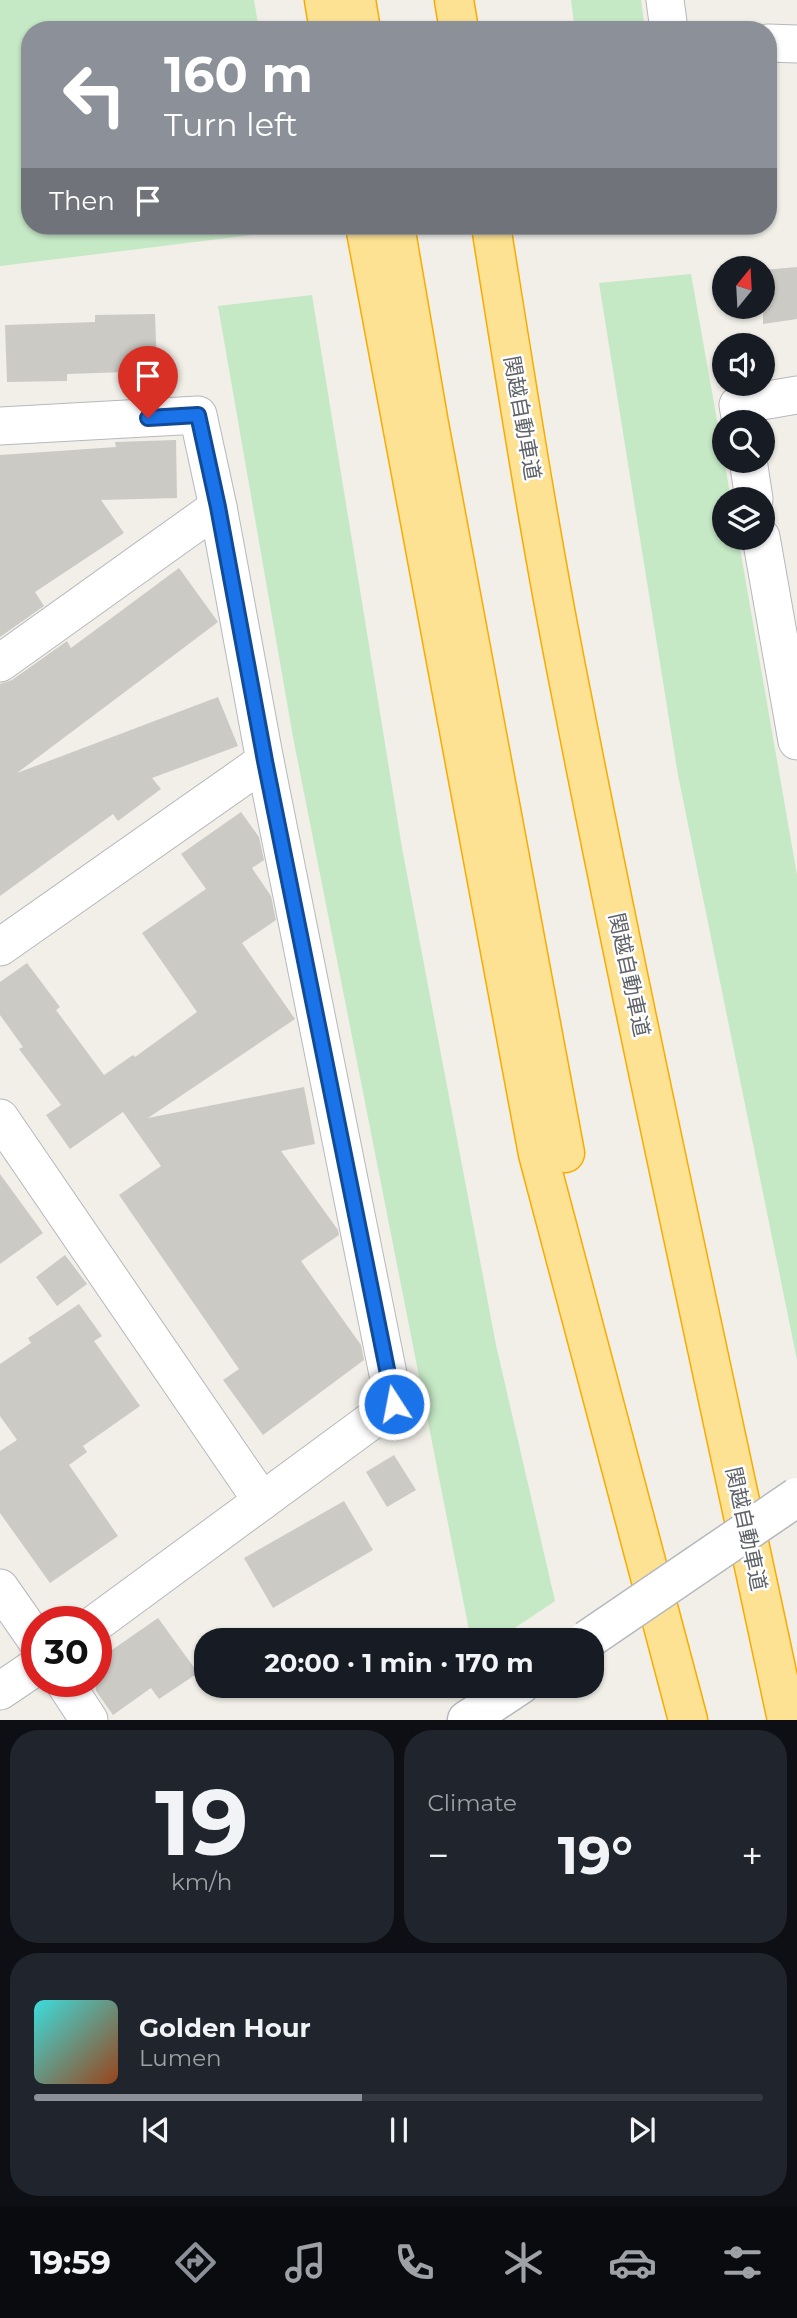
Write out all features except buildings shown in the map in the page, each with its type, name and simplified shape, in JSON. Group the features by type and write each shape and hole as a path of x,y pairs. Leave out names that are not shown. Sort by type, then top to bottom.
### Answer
{"highway":[{"path":"324,0 328,21"},
{"path":"356,0 360,21"},
{"path":"454,0 458,21"},
{"path":"479,0 481,21"},
{"path":"367,235 538,1154 688,1720"},
{"path":"397,235 429,424 566,1158 688,1720"},
{"name":"関越自動車道","path":"492,235 520,410 570,691 787,1720"},
{"path":"503,235 520,410"}],"street":[{"path":"664,0 668,21"},
{"path":"777,43 797,44"},
{"path":"739,410 738,405 797,395"},
{"path":"0,426 198,415 394,1404 112,1611"},
{"path":"0,663 218,507"},
{"path":"763,550 797,741"},
{"path":"0,947 265,761"},
{"path":"0,1118 262,1501"},
{"path":"604,1628 797,1497"},
{"path":"0,1588 21,1618"},
{"path":"0,1691 21,1677"},
{"path":"74,1697 89,1720"},
{"path":"477,1713 500,1698"}],"green space":[{"path":"0,0 254,0 258,21 21,21 21,235 252,235 0,266"},
{"path":"571,0 641,0 644,21 574,21"},
{"path":"691,274 715,410 712,410 712,473 726,473 729,487 712,487 712,550 740,550 797,875 797,1360 678,775 599,283"},
{"path":"312,295 402,848 496,1345 555,1601 515,1628 469,1628 293,737 218,306"}],"route":[{"path":"148,418 198,415 394,1404"}]}
